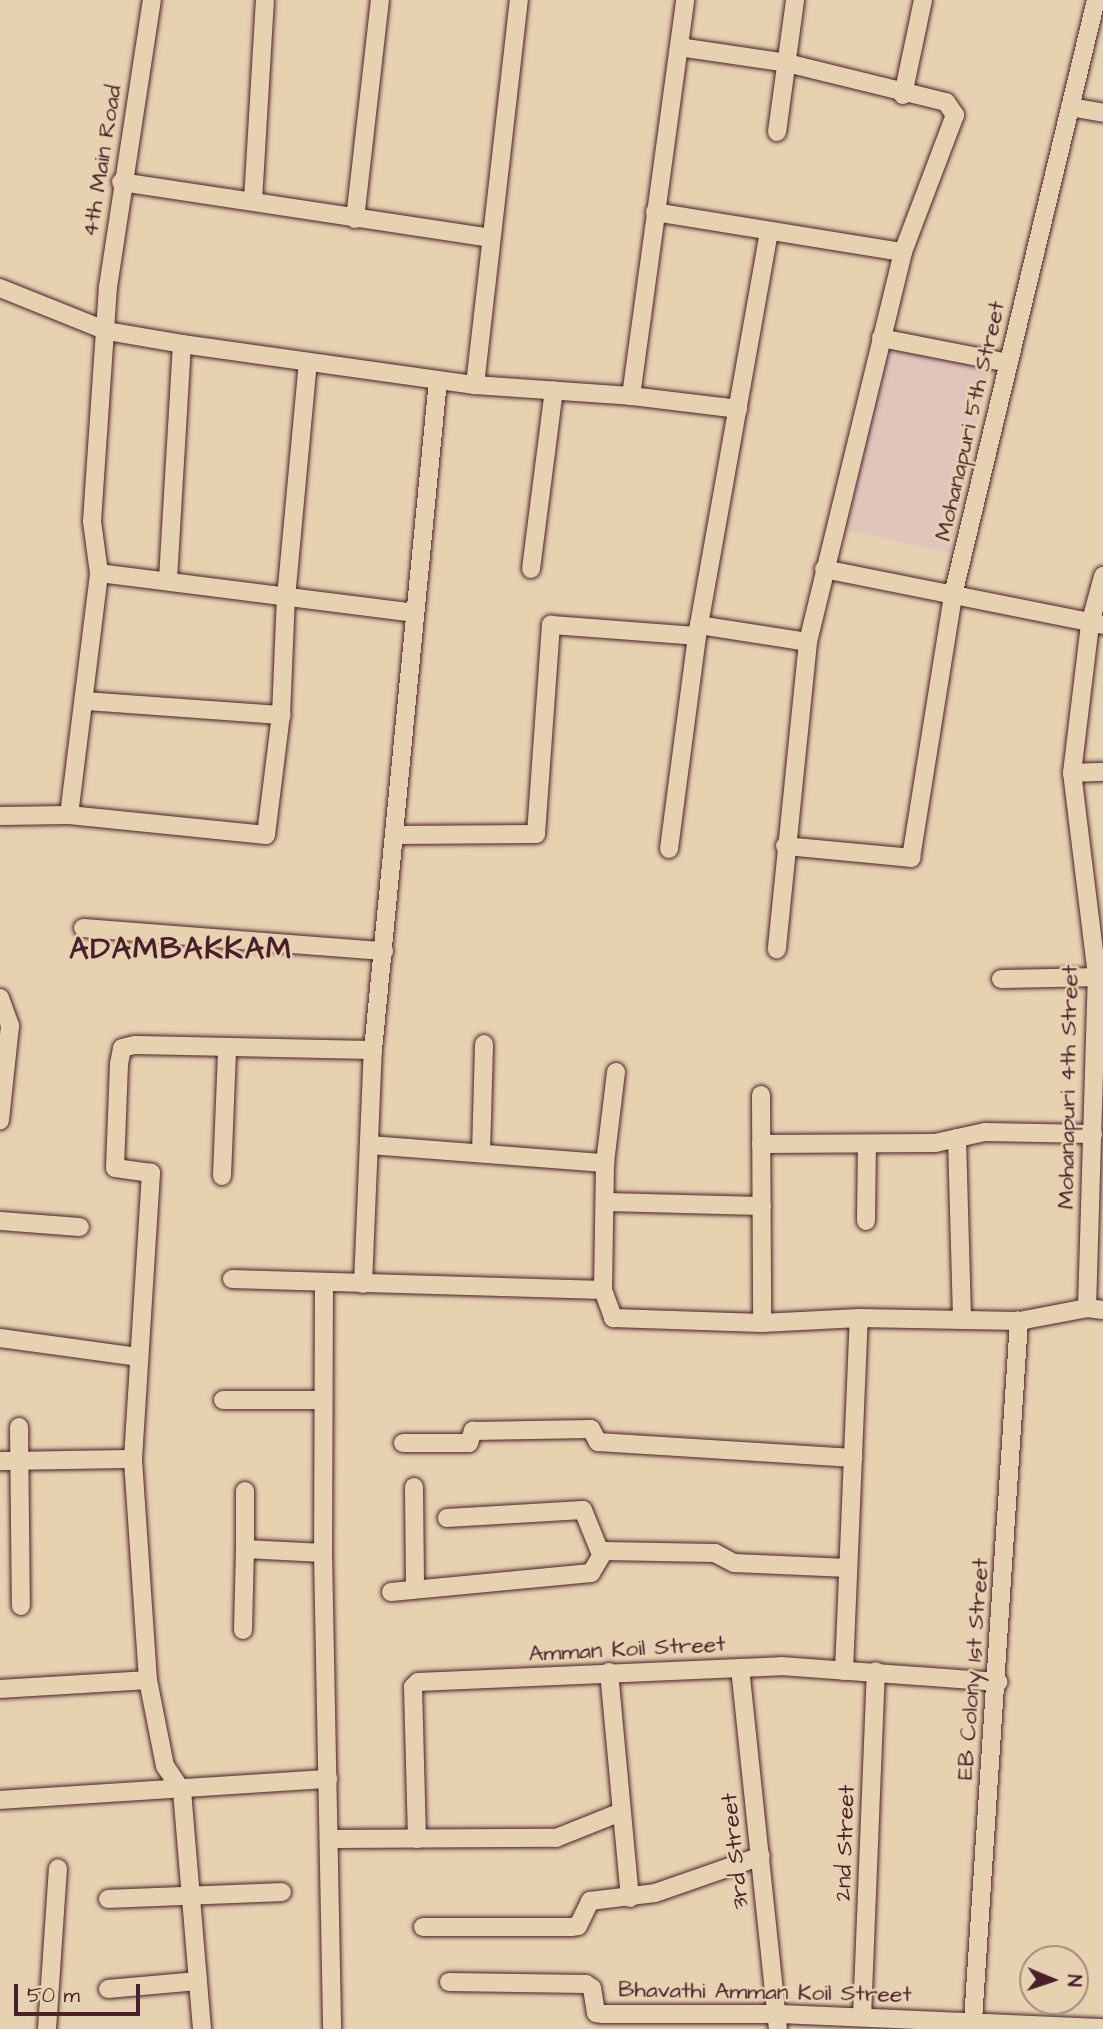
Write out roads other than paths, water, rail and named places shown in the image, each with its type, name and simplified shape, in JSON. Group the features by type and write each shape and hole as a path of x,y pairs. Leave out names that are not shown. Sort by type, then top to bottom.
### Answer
{"street":[{"name":"4th Main Road","path":"69,815 86,701 99,573 92,521 121,183 152,0"},
{"path":"253,201 265,0"},
{"path":"355,219 380,0"},
{"path":"475,385 519,0"},
{"path":"631,396 685,0"},
{"path":"777,131 795,0"},
{"path":"903,95 923,0"},
{"name":"Mohanapuri 5th Street","path":"785,846 911,858 953,596 1096,0"},
{"path":"679,47 788,63 903,95 946,102 955,115 903,251 808,642 785,846 777,949"},
{"path":"1070,107 1103,113"},
{"path":"121,183 491,238"},
{"path":"654,212 769,233 903,251"},
{"path":"669,849 698,631 769,233"},
{"path":"0,288 107,331 182,344 475,385 631,396 738,409"},
{"path":"881,338 1009,363"},
{"path":"168,579 182,344"},
{"path":"0,816 69,815 267,835 281,715 286,598 309,363"},
{"path":"363,1284 373,1050 438,380"},
{"path":"531,569 554,390"},
{"path":"824,569 1096,624"},
{"path":"99,573 168,579 286,598 414,613"},
{"name":"Mohanapuri 4th Street","path":"1095,1309 1097,1195 1093,1134 1100,976 1072,773 1103,576"},
{"path":"394,835 536,834 551,625 698,631 808,642"},
{"path":"86,701 281,715"},
{"path":"1072,773 1103,772"},
{"path":"83,928 384,951"},
{"path":"1001,979 1100,976"},
{"path":"0,998 10,1026 0,1120"},
{"path":"481,1153 484,1044"},
{"path":"202,2029 193,1895 182,1791 165,1766 148,1680 133,1459 150,1173 115,1168 122,1048 373,1050"},
{"path":"222,1176 227,1049"},
{"path":"616,1072 605,1163 603,1290 613,1318 762,1323 859,1318 1018,1321 1095,1309"},
{"path":"761,1095 762,1323"},
{"path":"761,1144 935,1143 985,1132 1093,1134"},
{"path":"957,1138 962,1320"},
{"path":"866,1221 867,1144"},
{"path":"369,1145 605,1163"},
{"path":"605,1202 762,1206"},
{"path":"0,1221 80,1227"},
{"path":"232,1279 603,1290"},
{"path":"324,1282 323,1552 332,2029"},
{"path":"844,1671 859,1318"},
{"name":"EB Colony 1st Street","path":"972,2021 998,1682 1018,1321"},
{"path":"0,1338 138,1357"},
{"path":"223,1400 323,1399"},
{"path":"19,1427 21,1606"},
{"path":"403,1443 469,1443 473,1431 591,1429 598,1442 853,1458"},
{"path":"0,1461 133,1459"},
{"path":"414,1487 415,1588"},
{"path":"243,1630 245,1491"},
{"path":"391,1592 591,1573 600,1552 583,1510 447,1518"},
{"path":"245,1549 323,1552"},
{"path":"600,1552 715,1553 734,1563 848,1568"},
{"name":"Amman Koil Street","path":"416,1839 414,1683 740,1668 876,1671 998,1682"},
{"name":"3rd Street","path":"740,1668 778,2021"},
{"name":"2nd Street","path":"862,2017 876,1671"},
{"path":"609,1672 630,1898"},
{"path":"0,1689 148,1680"},
{"path":"0,1800 182,1791 328,1779"},
{"path":"330,1839 556,1838 621,1812"},
{"path":"423,1927 578,1926 590,1901 630,1898 761,1856"},
{"path":"47,2029 58,1868"},
{"path":"108,1899 282,1892"},
{"path":"108,1989 198,1981"},
{"name":"Bhavathi Amman Koil Street","path":"449,1982 586,1984 592,1988 596,2013 602,2014 778,2021 862,2017 892,2023 972,2021 1002,2027 1103,2028"}],"district":[{"name":"ADAMBAKKAM","path":"181,949"}]}
